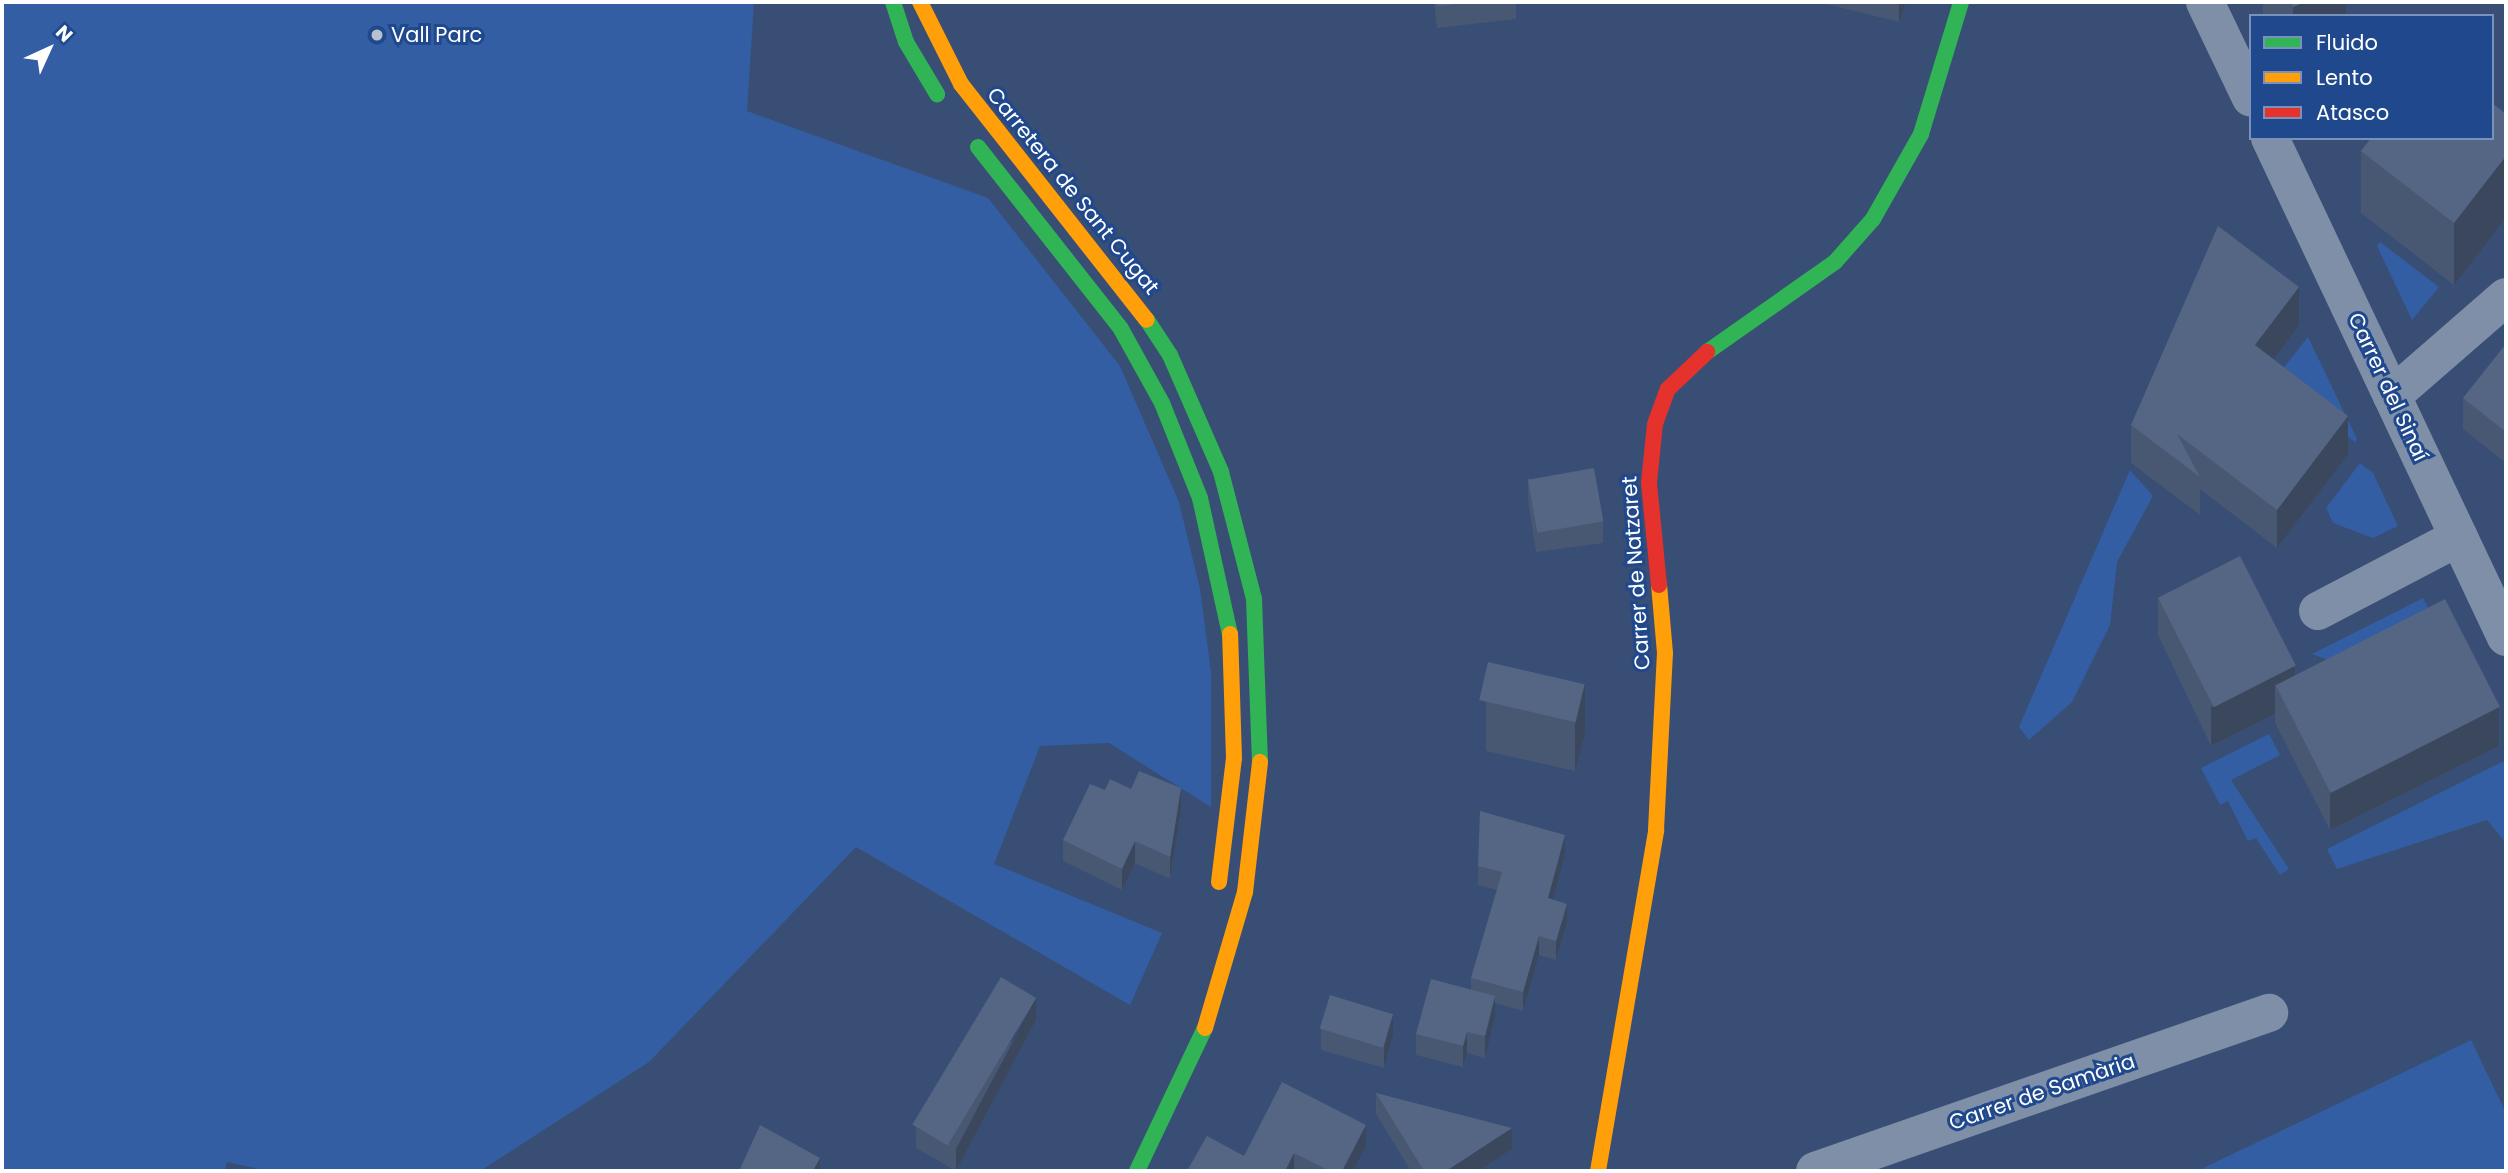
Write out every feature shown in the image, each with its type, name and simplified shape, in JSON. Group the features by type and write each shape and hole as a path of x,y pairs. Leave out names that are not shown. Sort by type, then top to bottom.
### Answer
{"main road":[{"path":"892,2 906,42 952,114"},
{"name":"Carretera de Sant Cugat","path":"920,2 961,84 1122,280 1170,355 1221,472 1254,599 1262,747 1245,892 1211,1015 1137,1171"},
{"name":"Carrer de Natzaret","path":"1598,1171 1656,830 1665,653 1649,483 1655,424 1668,389 1700,357 1835,262 1873,219 1921,134 1961,2"},
{"path":"969,136 1121,329 1162,403 1200,498 1224,593 1234,678 1234,758 1216,905"}],"street":[{"path":"2205,2 2249,95"},
{"name":"Carrer del Sinaí","path":"2271,140 2506,637"},
{"path":"2392,396 2506,297"},
{"path":"2318,611 2459,537"},
{"name":"Carrer de Samària","path":"1815,1171 2269,1013"}],"shaded area":[{"path":"2,2 754,2 747,111 988,198 1120,366 1179,502 1200,589 1211,672 1211,807 1109,743 1040,746 994,864 1162,933 1130,1005 856,847 649,1062 480,1171 268,1171 227,1162 225,1171 2,1171"},
{"path":"2380,242 2439,287 2412,320 2377,246"},
{"path":"2308,337 2357,439 2355,442 2274,380"},
{"path":"2360,463 2373,473 2398,526 2373,538 2333,523 2326,508"},
{"path":"2130,470 2153,496 2117,562 2110,625 2072,702 2029,740 2019,727"},
{"path":"2423,598 2431,614 2334,662 2312,654"},
{"path":"2269,734 2280,755 2231,780 2289,869 2280,875 2256,838 2248,841 2228,801 2220,805 2201,768"},
{"path":"2506,760 2506,843 2487,820 2337,869 2327,849"},
{"path":"2471,1040 2506,1113 2506,1171 2197,1171"}],"building":[{"path":"1437,2 1477,2 1437,6"},
{"path":"2291,2 2305,2 2293,7"},
{"path":"2494,105 2506,114 2506,156 2454,223 2361,151 2369,140 2494,140"},
{"path":"2218,226 2299,287 2255,345 2348,416 2277,510 2177,434 2200,477 2131,425"},
{"path":"2506,344 2506,432 2463,398"},
{"path":"1594,468 1603,521 1537,533 1528,480"},
{"path":"2240,556 2296,666 2214,707 2158,598"},
{"path":"2445,599 2500,707 2331,793 2276,685"},
{"path":"1488,662 1584,684 1576,722 1479,700"},
{"path":"1139,771 1181,788 1170,857 1135,841 1122,869 1063,840 1090,784 1105,790 1110,779 1131,789"},
{"path":"1480,811 1565,835 1548,898 1567,904 1556,941 1539,936 1523,992 1471,978 1502,872 1478,866"},
{"path":"1001,977 1036,998 948,1146 912,1124"},
{"path":"1431,979 1495,996 1485,1036 1467,1032 1463,1046 1416,1034"},
{"path":"1330,995 1393,1014 1383,1048 1320,1028"},
{"path":"1282,1082 1366,1125 1342,1171 1330,1171 1294,1153 1285,1171 1187,1171 1207,1136 1244,1156"},
{"path":"1376,1093 1512,1128 1446,1171 1424,1171"},
{"path":"760,1125 820,1158 813,1171 739,1171"}],"traffic: fast":[{"path":"893,2 906,42 937,94"},
{"path":"1707,352 1835,262 1873,219 1921,134 1961,2"},
{"path":"978,147 1121,329 1162,403 1200,498 1230,634"},
{"path":"1147,320 1170,355 1221,472 1254,599 1260,762"},
{"path":"1137,1171 1205,1028"}],"traffic: slow":[{"path":"920,2 961,84 1147,320"},
{"path":"1598,1171 1656,830 1665,653 1659,585"},
{"path":"1219,882 1234,758 1230,634"},
{"path":"1205,1028 1245,892 1260,762"}],"traffic: jam":[{"path":"1659,585 1649,483 1655,424 1668,389 1707,352"}],"place":[{"name":"Vall Parc","path":"377,35"}]}
